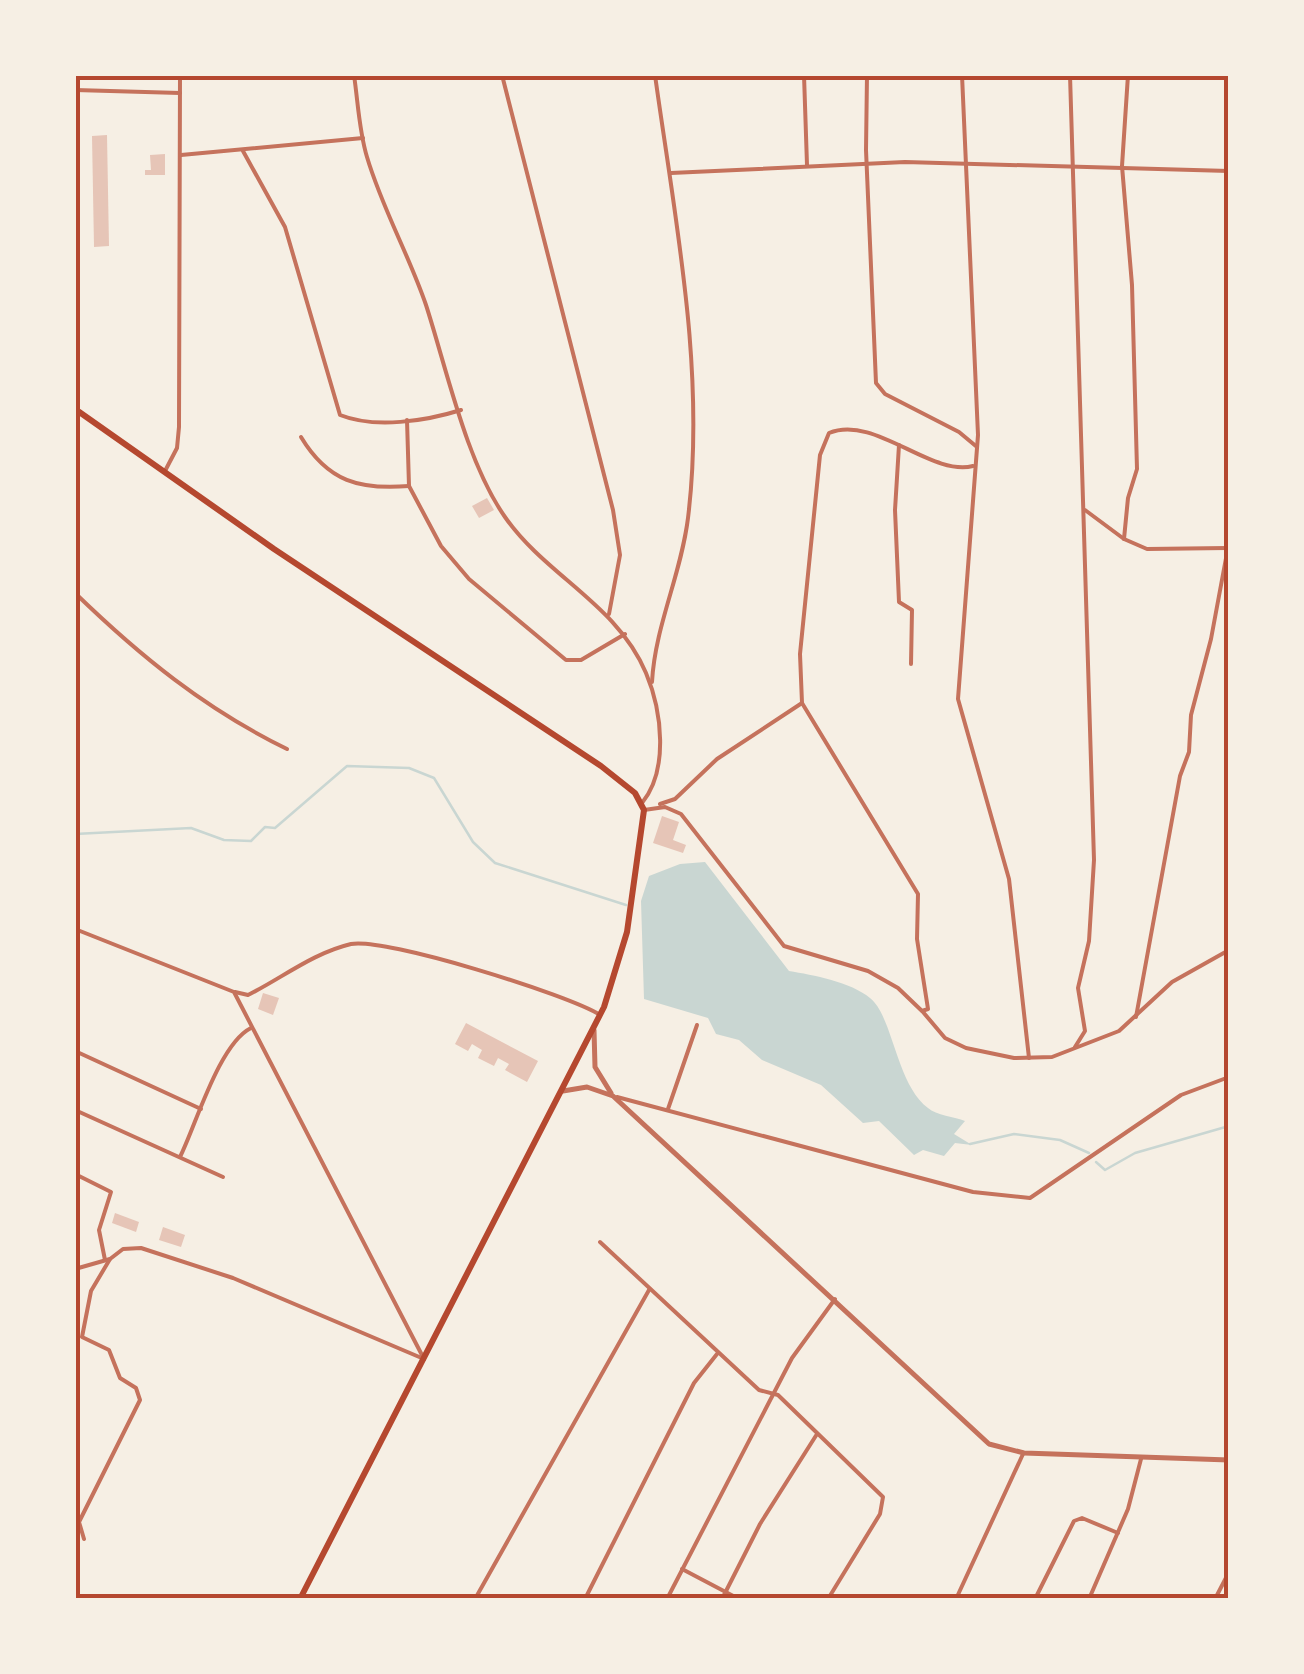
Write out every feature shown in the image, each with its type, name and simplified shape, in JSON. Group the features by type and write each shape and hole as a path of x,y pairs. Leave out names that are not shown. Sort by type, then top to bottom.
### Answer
{"main road":[{"path":"75,409 601,766 643,806 628,932 600,1015 300,1599"}],"street":[{"path":"165,471 180,427 180,75"},
{"path":"354,75 363,138 414,270 460,410 502,514 519,536 608,615 624,634 652,686"},
{"path":"502,75 620,543 608,615"},
{"path":"655,75 684,278 691,470 688,521 652,650 658,764 643,806 680,814 784,946 868,972 910,997 954,1044 1029,1058 1052,1057 1096,1042 1136,1017 1172,982 1229,950"},
{"path":"804,75 807,166"},
{"path":"867,75 866,164 876,383 885,394 972,440 977,453"},
{"path":"962,75 976,332 977,453 958,699 1009,879 1029,1058"},
{"path":"1070,75 1094,860 1089,941 1078,988 1085,1031 1075,1047"},
{"path":"1124,539 1128,498 1137,469 1132,285 1122,166 1128,75"},
{"path":"75,90 180,93"},
{"path":"180,155 363,138"},
{"path":"243,151 284,226 340,415 357,422 460,410"},
{"path":"671,173 964,163 1229,171"},
{"path":"406,419 408,486 449,558 561,658 581,660 624,634"},
{"path":"922,1011 930,1004 920,966 918,894 802,703 800,654 822,442 829,434 846,429 899,444 955,467 973,466"},
{"path":"301,437 328,468 359,487 408,486"},
{"path":"899,444 895,510 899,602 912,610 915,619 912,664"},
{"path":"1085,510 1124,539 1156,550 1229,546 1190,715 1190,752 1180,776 1136,1017"},
{"path":"75,593 172,682 242,727 287,749"},
{"path":"656,806 675,799 717,759 802,703"},
{"path":"75,929 248,995 340,948 374,942 558,998 600,1015"},
{"path":"234,992 424,1359"},
{"path":"594,1026 595,1067 613,1096 972,1431 1000,1450 1024,1453 1229,1460"},
{"path":"668,1110 697,1026"},
{"path":"180,1158 228,1052 241,1033 252,1027"},
{"path":"75,1051 201,1109"},
{"path":"560,1092 588,1087 973,1192 1030,1198 1181,1095 1229,1078"},
{"path":"75,1110 222,1178"},
{"path":"75,1174 110,1192 99,1230 108,1260 91,1291 82,1337 109,1350 120,1378 136,1388 140,1400 79,1522 84,1540"},
{"path":"600,1242 717,1354 765,1395 773,1394 883,1497 880,1514 828,1599"},
{"path":"75,1270 130,1248 176,1258 234,1278 424,1359"},
{"path":"475,1599 650,1289"},
{"path":"667,1599 804,1337 834,1300"},
{"path":"585,1599 694,1383 717,1354"},
{"path":"722,1599 760,1524 818,1433"},
{"path":"956,1599 1024,1453"},
{"path":"1089,1599 1118,1533 1141,1457"},
{"path":"1035,1599 1074,1521 1082,1518 1118,1533"},
{"path":"682,1569 739,1599"},
{"path":"1215,1599 1229,1572"}],"shaded area":[{"path":"705,862 789,971 842,983 870,998 884,1019 917,1097 931,1110 965,1121 954,1134 972,1145 955,1143 944,1156 923,1150 914,1155 879,1121 863,1123 821,1085 762,1060 739,1040 716,1034 708,1018 644,999 641,901 649,876 680,864"}],"building":[{"path":"107,135 109,246 94,247 92,136"},
{"path":"165,154 165,175 145,175 145,170 151,170 150,155"},
{"path":"487,498 494,510 479,518 472,506"},
{"path":"662,816 679,822 673,840 686,845 683,853 653,843"},
{"path":"263,993 279,998 273,1015 258,1009"},
{"path":"466,1023 538,1061 527,1082 505,1070 509,1064 498,1058 494,1066 478,1058 482,1050 472,1044 468,1051 455,1044"},
{"path":"115,1213 139,1222 136,1232 112,1223"},
{"path":"163,1227 185,1235 181,1247 159,1240"}],"waterway":[{"path":"75,834 191,828 224,840 251,841 265,827 275,828 347,766 409,768 434,778 473,842 495,863 626,905"},
{"path":"1096,1162 1105,1170 1135,1153 1229,1126"},
{"path":"970,1144 1014,1134 1060,1140 1089,1153"}]}
